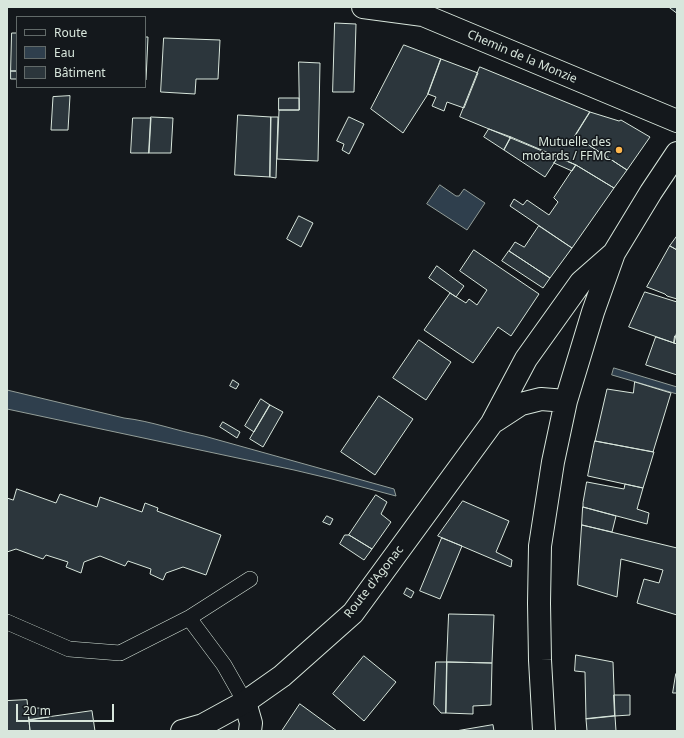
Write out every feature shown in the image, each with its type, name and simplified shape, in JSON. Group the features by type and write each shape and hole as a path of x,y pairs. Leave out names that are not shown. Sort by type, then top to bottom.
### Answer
{"main road":[{"name":"Chemin de la Monzie","path":"363,7 423,15 677,121"},
{"path":"544,731 540,660 540,546 553,462 566,401 593,312 614,253 677,153"},
{"name":"Route d'Agonac","path":"182,731 203,724 245,702 282,676 353,613 492,423 526,360 581,282 614,253"},
{"name":"Route d'Agonac","path":"492,423 521,404 541,399 566,401"},
{"path":"245,702 251,723 250,731"}],"lane":[{"path":"7,622 69,649 120,653 189,618 250,579"},
{"path":"189,618 224,665 245,702"}],"water":[{"path":"440,185 456,196 459,196 464,189 485,203 467,230 427,204"},
{"path":"614,368 677,387 677,394 612,375"},
{"path":"7,390 204,436 394,489 396,496 294,470 7,409"}],"building":[{"path":"669,7 677,7 677,13"},
{"path":"335,23 356,24 354,92 333,92"},
{"path":"12,33 16,33 16,71 11,71"},
{"path":"146,37 148,37 146,80"},
{"path":"164,38 220,40 218,79 196,79 195,94 161,92"},
{"path":"404,45 441,59 428,94 403,133 371,109"},
{"path":"441,59 478,73 464,108 447,102 444,111 432,106 436,97 428,94"},
{"path":"299,62 320,63 318,161 277,159 279,110 299,110"},
{"path":"480,67 590,112 575,136 627,170 614,188 576,165 460,117"},
{"path":"11,71 16,71 16,79 11,79"},
{"path":"70,96 68,130 51,130 53,97"},
{"path":"279,98 299,98 299,110 279,110"},
{"name":"Mutuelle des motards / FFMC","path":"590,112 619,121 621,120 650,137 627,170 575,136"},
{"path":"238,115 271,117 270,177 235,175"},
{"path":"151,117 173,118 171,153 149,153"},
{"path":"271,117 278,117 276,178 270,177"},
{"path":"349,117 364,124 349,154 342,150 344,144 337,141"},
{"path":"133,118 151,118 149,153 131,153"},
{"path":"489,129 511,137 504,150 484,137"},
{"path":"511,137 558,157 545,177 504,150"},
{"path":"558,157 576,165 572,171 554,163"},
{"path":"576,165 614,188 572,248 510,206 514,199 523,205 527,200 549,215 558,202 554,198"},
{"path":"299,216 313,223 301,247 287,239"},
{"path":"539,226 572,248 550,278 509,251 515,242 524,247"},
{"path":"677,236 677,250 670,246"},
{"path":"670,246 677,250 677,299 647,287"},
{"path":"474,250 539,294 511,336 498,327 473,363 424,330 450,293 466,303 469,299 477,305 487,290 460,271"},
{"path":"509,251 550,278 543,288 502,261"},
{"path":"437,266 464,286 456,297 429,278"},
{"path":"645,292 677,302 677,331 674,343 629,327"},
{"path":"675,336 677,336 677,344 674,343"},
{"path":"656,337 677,344 677,375 646,365"},
{"path":"419,340 451,362 426,400 393,378"},
{"path":"233,380 239,384 236,389 230,386"},
{"path":"635,382 671,393 653,452 595,441 607,389 633,393"},
{"path":"379,396 413,419 375,475 341,452"},
{"path":"261,399 270,405 254,432 245,426"},
{"path":"270,405 283,412 263,447 250,439"},
{"path":"223,422 240,432 237,438 220,427"},
{"path":"595,441 654,452 643,488 588,476"},
{"path":"587,482 624,489 625,484 643,488 637,509 649,513 647,524 583,507"},
{"path":"17,489 56,503 60,494 97,507 100,497 142,512 145,503 158,508 157,511 221,535 206,575 183,567 166,573 163,580 150,574 151,569 128,561 125,566 100,556 84,562 81,573 66,567 68,562 46,555 43,559 16,549 7,552 7,498 13,500"},
{"path":"376,495 387,502 381,514 391,522 372,549 349,535"},
{"path":"463,501 509,521 496,552 512,560 511,567 438,536"},
{"path":"583,507 616,516 612,532 582,525"},
{"path":"327,516 333,519 330,525 323,522"},
{"path":"582,525 677,548 677,615 637,603 644,579 659,583 663,570 621,559 617,597 578,585"},
{"path":"345,535 349,535 372,549 364,560 340,544"},
{"path":"442,538 462,546 440,599 420,591"},
{"path":"407,588 414,592 411,598 404,594"},
{"path":"449,614 494,615 492,663 447,662"},
{"path":"576,655 613,662 615,716 586,719 585,672 575,671"},
{"path":"364,656 396,682 364,721 333,694"},
{"path":"436,662 447,662 446,713 441,713 434,705"},
{"path":"447,662 492,663 491,705 473,706 473,714 446,713"},
{"path":"676,674 677,693 673,693"},
{"path":"614,695 630,695 630,715 615,716"},
{"path":"27,700 30,731 7,731 7,701"},
{"path":"300,704 337,731 282,731"},
{"path":"48,708 49,717 29,720 28,709"},
{"path":"92,711 95,731 30,731 29,720"},
{"path":"615,716 616,731 587,731 586,719"},
{"path":"493,725 494,731 456,731"}],"place":[{"name":"Mutuelle des motards / FFMC","path":"619,150"}]}
